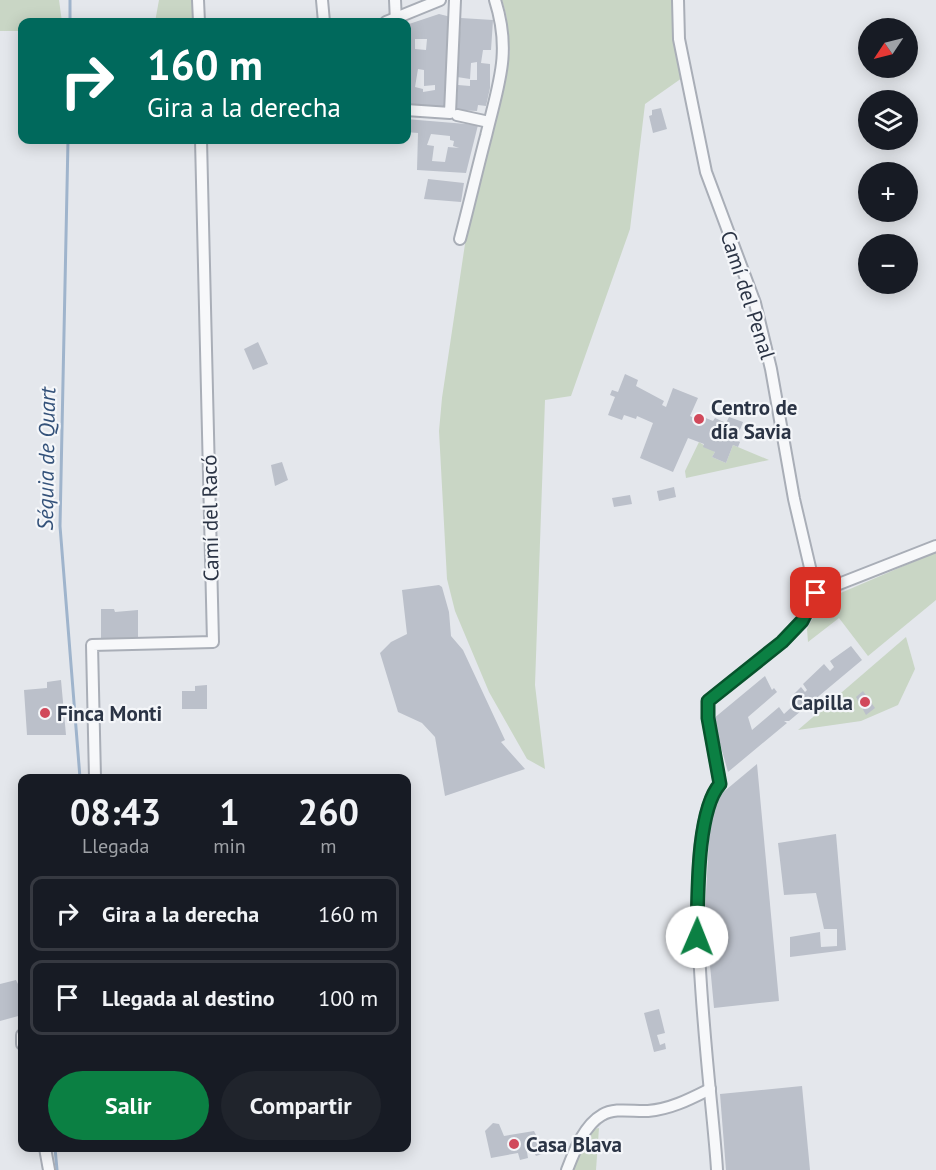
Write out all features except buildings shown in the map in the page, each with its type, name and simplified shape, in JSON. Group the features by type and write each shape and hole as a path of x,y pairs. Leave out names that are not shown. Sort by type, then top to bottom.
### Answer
{"street":[{"path":"198,0 199,18"},
{"path":"322,0 324,18"},
{"path":"393,18 394,0"},
{"path":"400,18 440,0"},
{"path":"453,114 454,0"},
{"path":"460,239 489,122 500,88 503,52 502,20 495,0"},
{"name":"Camí del Penal","path":"678,0 679,39 706,172 755,303 771,369 794,499 816,593"},
{"path":"411,110 453,114 489,122"},
{"name":"Camí del Racó","path":"95,774 92,645 213,642 201,144"},
{"path":"717,1170 697,937 698,879 704,828 711,793 720,784 708,718 708,701 789,635 802,621 816,593 936,546"},
{"path":"567,1170 587,1130 601,1115 618,1111 648,1111 671,1107 710,1089"},
{"path":"46,1152 49,1170"}],"green space":[{"path":"0,0 59,0 61,18 18,18 18,31 0,31"},
{"path":"159,0 198,0 199,18 156,18"},
{"path":"502,0 675,0 682,78 645,104 630,229 571,396 545,400 535,685 545,769 527,759 489,692 455,611 447,579 439,431 442,398 465,244 487,131 504,88 510,52 506,14"},
{"path":"699,442 715,452 712,457 726,463 733,445 769,460 686,478 685,471"},
{"path":"936,552 936,600 868,656 839,618 808,642 807,629 822,601"},
{"path":"906,637 915,669 898,705 861,721 798,730"},
{"path":"599,1128 596,1170 570,1170 587,1130"}],"waterway":[{"name":"Séquia de Quart","path":"70,0 70,18"},
{"name":"Séquia de Quart","path":"68,144 60,526 80,774"},
{"name":"Séquia de Quart","path":"55,1152 57,1170"}],"place":[{"name":"Centro de día Savia","path":"699,419"},
{"name":"Capilla","path":"865,702"},
{"name":"Finca Monti","path":"45,713"},
{"name":"Casa Blava","path":"514,1144"}],"route":[{"path":"697,937 698,879 704,828 711,793 720,784 708,718 708,701 782,642 802,621 816,593"}]}
